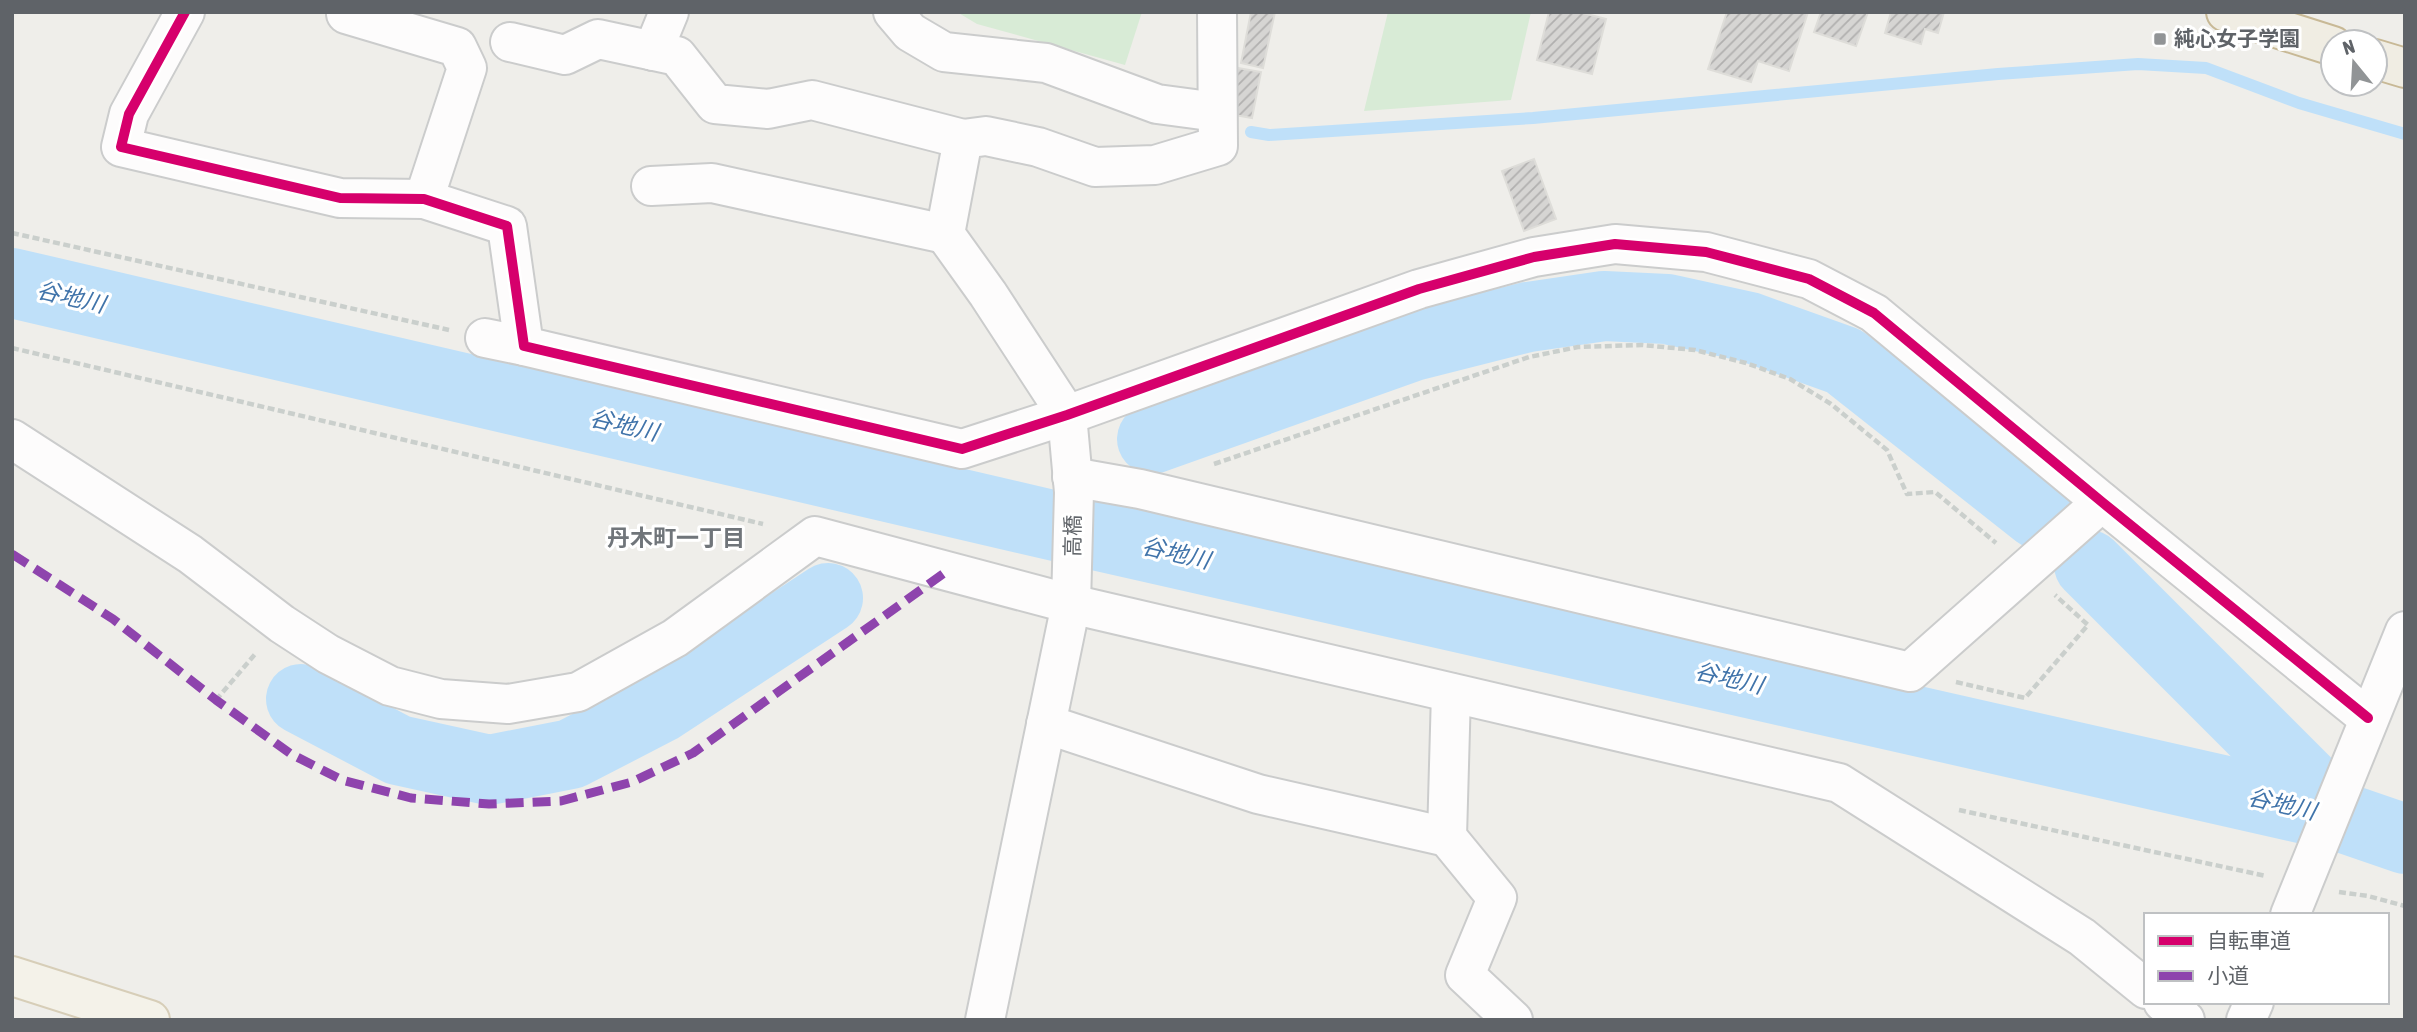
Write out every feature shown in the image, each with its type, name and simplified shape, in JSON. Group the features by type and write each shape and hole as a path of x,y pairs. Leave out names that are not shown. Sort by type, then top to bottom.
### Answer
{"highway":[{"path":"2226,12 2319,42"}],"main road":[{"path":"12,976 150,1020"}],"street":[{"path":"186,12 129,114 121,147 340,198 424,199 508,226 524,346"},
{"path":"653,51 669,12"},
{"path":"893,12 909,32 944,52 1046,64 1157,104 1217,112"},
{"path":"510,42 565,55 598,39 677,56 715,104 768,108 812,100 963,139 986,136 1038,147 1095,167 1155,165 1218,146 1217,12"},
{"path":"343,13 457,47 467,68 424,199"},
{"path":"946,234 963,139"},
{"path":"651,186 712,183 946,234 989,294 1067,415"},
{"path":"485,338 962,449 1067,415 1419,289 1534,257 1615,244 1706,252 1810,279 1874,313 2102,502 2364,728"},
{"name":"高橋","path":"985,1020 1072,592 1073,484 1067,415"},
{"path":"12,439 190,554 282,624 328,654 390,686 441,699 508,704 578,692 675,638 815,536 1072,592 1451,692 1839,783 2082,937 2144,987"},
{"path":"1073,484 1140,489 1910,672 2102,502"},
{"path":"2299,892 2405,631"},
{"path":"1447,837 1451,692"},
{"path":"1046,724 1258,794 1447,837 1497,898 1465,975 1513,1020"},
{"path":"2165,1004 2185,1020"},
{"path":"2246,1020 2253,1004"}],"path":[{"path":"12,233 485,338"},
{"path":"1208,466 1529,357 1577,347 1642,345 1695,350 1746,363 1790,379 1831,404 1887,450 1907,494 1935,492 2088,625 2025,698 1910,672"},
{"path":"12,348 815,536"},
{"path":"216,701 282,624"},
{"path":"1953,809 2236,868 2299,892 2368,896 2405,906"}],"green space":[{"path":"957,12 1142,12 1125,65 977,24"},
{"path":"1388,12 1531,12 1511,100 1364,111"}],"building":[{"path":"1251,12 1275,12 1263,68 1241,63"},
{"path":"1549,12 1579,12 1606,19 1592,74 1537,60"},
{"path":"1727,12 1808,12 1789,71 1758,61 1751,82 1708,69"},
{"path":"1821,12 1868,12 1856,46 1814,32"},
{"path":"1891,12 1944,12 1938,33 1925,29 1921,44 1885,33"},
{"path":"1238,68 1261,72 1252,118 1229,114"},
{"path":"1534,159 1556,219 1524,231 1502,171"}],"waterway":[{"path":"1251,132 1269,135 1533,118 1998,74 2138,64 2206,68 2299,103 2405,134"},
{"name":"谷地川","path":"12,283 1090,534 2341,817 2405,839"},
{"name":"谷地川","path":"1152,439 1413,346 1528,317 1604,306 1667,309 1749,327 1844,361 2038,514"},
{"name":"谷地川","path":"2089,565 2341,817"},
{"name":"谷地川","path":"301,699 398,750 489,770 571,754 660,708 828,598"}],"marked path":[{"path":"12,554 113,619 216,700 291,754 342,780 411,798 489,804 561,801 632,782 693,753 947,571"}],"cycle path":[{"path":"185,12 129,114 121,147 340,198 424,199 507,226 524,346 962,449 1067,415 1419,289 1534,257 1615,244 1706,252 1809,279 1874,313 2368,718"}],"place":[{"name":"純心女子学園","path":"2160,39"}],"district":[{"name":"丹木町一丁目","path":"676,538"}]}
